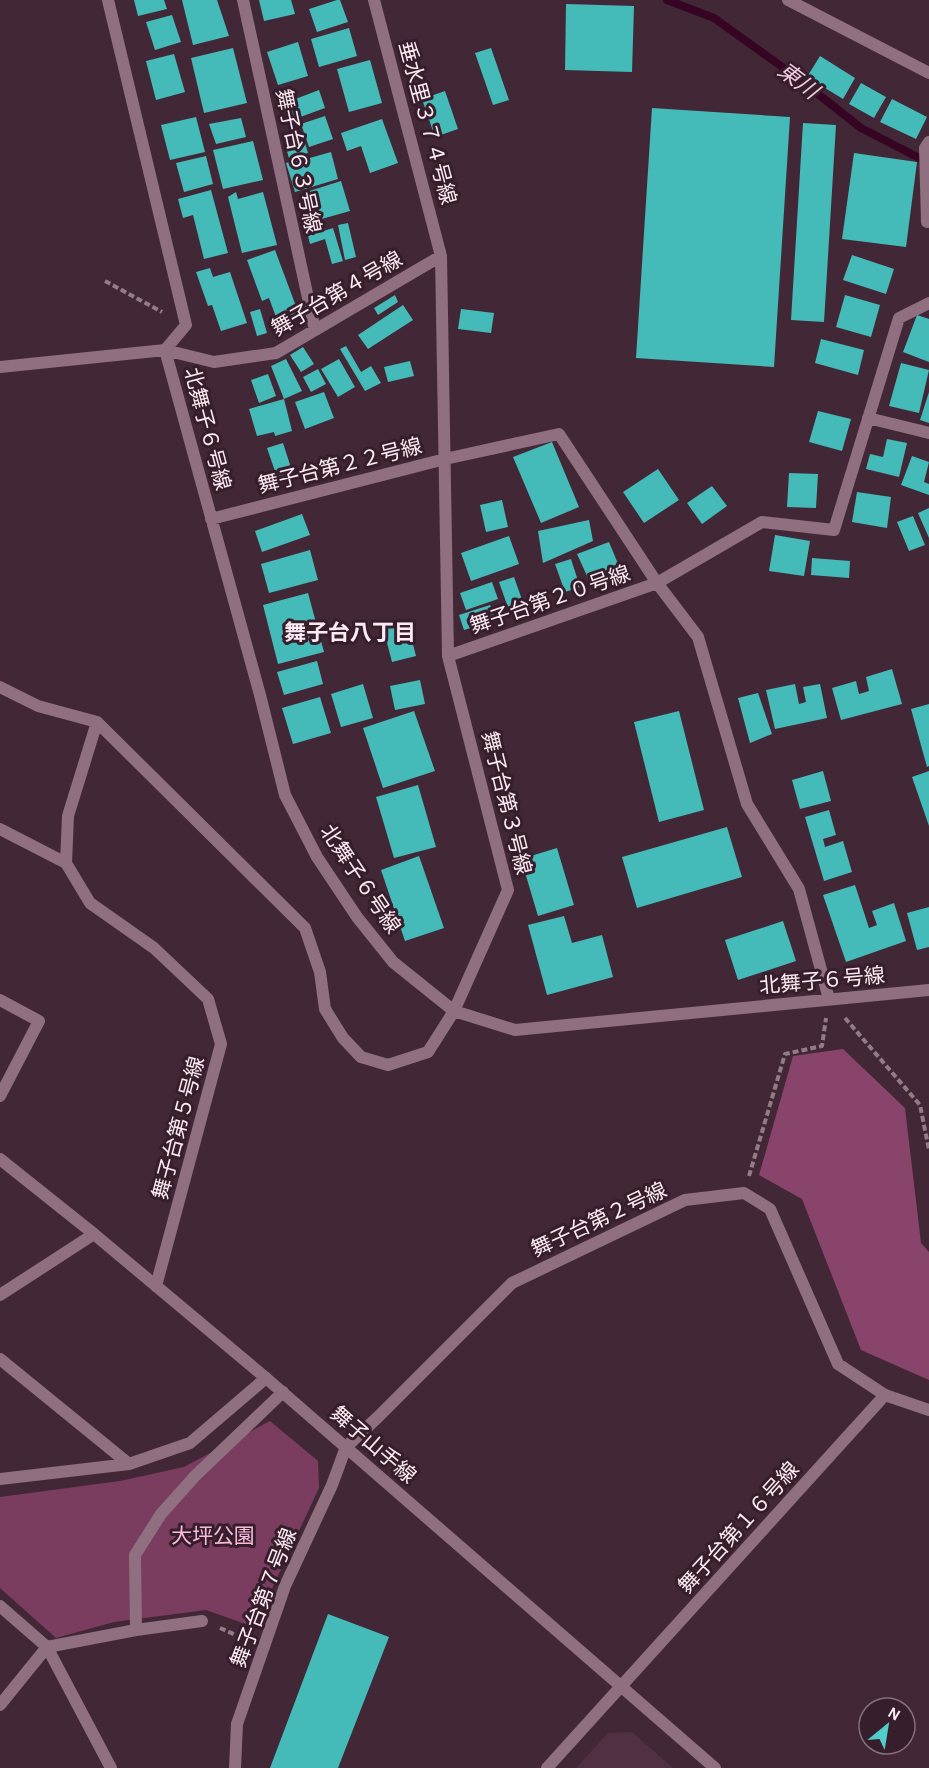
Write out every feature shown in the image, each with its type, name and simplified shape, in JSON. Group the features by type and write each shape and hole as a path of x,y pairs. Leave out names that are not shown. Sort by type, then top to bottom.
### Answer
{"street":[{"path":"108,0 186,325 165,350"},
{"name":"舞子台６３号線","path":"243,0 315,330"},
{"name":"垂水里３７４号線","path":"374,0 441,256"},
{"path":"788,0 929,73"},
{"path":"927,145 927,222"},
{"name":"舞子台第４号線","path":"0,367 165,350 214,362 276,353 441,256"},
{"name":"舞子台第３号線","path":"97,722 305,928 320,972 325,1009 343,1038 361,1057 388,1065 428,1052 454,1011 508,890 448,656 441,256"},
{"path":"829,999 799,889 747,804 698,637 657,583 762,522 834,530 899,318 929,303"},
{"name":"北舞子６号線","path":"165,350 260,695 285,795 317,857 357,917 393,962 454,1011 515,1030 929,990"},
{"path":"868,418 929,433"},
{"name":"舞子台第２０号線","path":"445,459 559,434 657,583 448,656"},
{"name":"舞子台第２２号線","path":"211,519 445,459"},
{"path":"0,687 38,706 97,722 68,816 66,862 0,829"},
{"name":"舞子台第５号線","path":"66,862 90,903 154,948 208,999 222,1044 156,1286"},
{"path":"0,1000 39,1021 0,1096"},
{"name":"舞子山手線","path":"0,1159 94,1234 266,1378 715,1768"},
{"path":"744,1193 770,1209 838,1364 885,1395 929,1410"},
{"name":"舞子台第２号線","path":"346,1447 512,1283 685,1200 744,1193"},
{"path":"0,1295 94,1234"},
{"path":"0,1359 129,1464"},
{"path":"0,1479 129,1464 190,1443 266,1378"},
{"path":"136,1630 135,1555 161,1514 195,1476 282,1392"},
{"name":"舞子台第１６号線","path":"547,1768 885,1395"},
{"name":"舞子台第７号線","path":"234,1768 237,1724 248,1692 285,1586 332,1485 346,1447"},
{"path":"0,1606 48,1647 111,1768"},
{"path":"0,1705 48,1647 136,1630 202,1621"}],"path":[{"path":"105,281 186,325"},
{"path":"829,999 920,1105 929,1150"},
{"path":"744,1193 785,1054 822,1046 829,999"},
{"path":"202,1621 238,1636 238,1658"}],"shaded area":[{"path":"843,1049 905,1108 921,1243 929,1252 929,1380 861,1350 802,1199 759,1175 793,1056"},
{"path":"632,1732 673,1768 576,1768 608,1733"}],"green space":[{"name":"大坪公園","path":"270,1421 318,1461 319,1488 254,1627 206,1610 114,1622 56,1638 0,1588 0,1497 120,1481 184,1467"}],"building":[{"path":"134,0 164,0 167,9 138,16"},
{"path":"182,0 217,0 229,36 193,45"},
{"path":"259,0 291,0 295,14 264,21"},
{"path":"340,0 348,22 317,32 309,9"},
{"path":"566,4 634,6 632,72 565,70"},
{"path":"172,15 181,42 155,50 146,22"},
{"path":"349,28 357,56 319,67 311,39"},
{"path":"298,42 308,76 278,85 267,52"},
{"path":"233,48 247,103 204,113 191,58"},
{"path":"491,48 509,100 493,105 475,53"},
{"path":"174,54 185,92 156,100 146,61"},
{"path":"820,56 855,78 843,99 807,77"},
{"path":"370,60 382,103 349,112 337,69"},
{"path":"861,83 886,97 874,118 849,104"},
{"path":"319,90 325,108 292,120 285,103"},
{"path":"445,91 458,129 435,137 422,99"},
{"path":"892,99 927,117 916,139 880,122"},
{"path":"652,108 790,117 774,367 636,358"},
{"path":"325,116 333,139 309,147 301,124"},
{"path":"196,117 205,152 170,160 161,125"},
{"path":"241,118 246,137 216,144 209,124"},
{"path":"382,119 398,163 370,173 361,146 347,151 341,133"},
{"path":"803,123 836,125 824,322 791,320"},
{"path":"302,133 308,153 289,158 283,138"},
{"path":"253,141 263,180 223,189 213,150"},
{"path":"331,152 338,179 295,192 286,163"},
{"path":"854,153 917,162 906,247 842,239"},
{"path":"206,156 213,184 184,192 176,163"},
{"path":"341,181 350,211 311,222 303,193"},
{"path":"211,190 228,253 204,259 193,215 183,218 178,199"},
{"path":"236,192 238,199 263,192 277,245 242,253 228,197"},
{"path":"348,223 356,257 345,260 338,225"},
{"path":"333,228 343,261 332,264 325,239 310,244 308,236"},
{"path":"275,250 300,317 279,325 269,298 262,301 247,260"},
{"path":"852,255 894,269 886,294 843,280"},
{"path":"210,268 213,277 230,272 247,323 221,331 212,305 208,306 196,272"},
{"path":"395,295 398,302 378,315 374,308"},
{"path":"845,295 880,305 871,337 836,327"},
{"path":"403,305 413,320 368,349 358,335"},
{"path":"260,309 267,333 257,336 250,312"},
{"path":"461,309 494,313 491,333 458,329"},
{"path":"917,315 929,319 929,362 903,352"},
{"path":"821,339 864,350 858,375 815,363"},
{"path":"346,346 361,372 371,366 381,383 365,391 340,349"},
{"path":"303,347 314,364 301,372 290,355"},
{"path":"286,359 302,391 284,399 271,366"},
{"path":"339,359 355,387 338,397 321,369"},
{"path":"410,361 414,376 388,382 384,367"},
{"path":"901,363 929,370 919,413 889,406"},
{"path":"318,369 326,384 311,392 303,377"},
{"path":"268,374 276,396 259,403 251,380"},
{"path":"324,392 334,418 305,429 295,402"},
{"path":"929,392 929,423 920,420"},
{"path":"284,399 292,431 275,436 274,432 257,436 249,409"},
{"path":"818,411 851,419 842,451 809,442"},
{"path":"887,439 907,443 899,477 866,469 870,454 883,457"},
{"path":"552,442 579,507 541,523 513,457"},
{"path":"283,443 293,474 278,480 267,448"},
{"path":"912,456 929,462 924,482 929,484 929,495 901,485"},
{"path":"658,469 679,500 644,523 623,492"},
{"path":"789,473 818,474 816,508 787,507"},
{"path":"712,486 727,506 702,524 687,503"},
{"path":"857,492 891,497 887,528 852,522"},
{"path":"502,500 508,527 486,532 480,505"},
{"path":"929,508 929,538 918,513"},
{"path":"302,514 310,535 262,552 255,531"},
{"path":"913,516 925,545 909,551 897,522"},
{"path":"589,520 593,541 543,563 538,531"},
{"path":"775,535 810,541 804,576 769,571"},
{"path":"509,536 519,564 471,581 461,553"},
{"path":"609,542 623,576 598,587 594,576 588,578 577,554"},
{"path":"310,550 318,580 269,593 261,564"},
{"path":"812,558 850,561 849,578 811,575"},
{"path":"571,559 580,587 565,592 555,564"},
{"path":"514,577 526,611 511,616 499,582"},
{"path":"492,582 498,599 466,610 460,593"},
{"path":"308,593 324,652 278,664 263,605"},
{"path":"490,605 496,620 464,630 459,615"},
{"path":"407,621 416,656 392,662 383,627"},
{"path":"317,661 323,684 284,695 277,672"},
{"path":"892,669 902,704 841,720 832,688 856,681 859,694 869,691 866,677"},
{"path":"420,680 425,704 395,710 390,686"},
{"path":"363,684 373,718 341,727 331,694"},
{"path":"795,684 799,704 806,702 803,687 820,684 827,718 775,729 766,690"},
{"path":"758,693 772,734 750,743 738,698"},
{"path":"320,697 331,733 293,744 282,708"},
{"path":"929,704 929,766 927,767 911,709"},
{"path":"414,711 435,771 383,788 363,728"},
{"path":"679,711 704,810 659,822 634,722"},
{"path":"823,771 831,801 800,809 792,780"},
{"path":"929,771 929,826 912,777"},
{"path":"418,785 436,847 394,858 376,797"},
{"path":"829,810 836,835 823,839 825,847 843,841 852,872 824,881 805,817"},
{"path":"727,827 742,877 637,908 622,857"},
{"path":"557,848 574,905 538,916 521,859"},
{"path":"419,856 444,928 405,941 381,870"},
{"path":"855,885 869,928 877,925 872,911 894,903 906,941 846,962 823,895"},
{"path":"929,907 929,947 917,950 907,913"},
{"path":"564,916 572,943 602,935 613,977 547,995 528,925"},
{"path":"783,921 796,961 738,980 725,940"},
{"path":"328,1614 389,1637 338,1768 270,1768"}],"waterway":[{"name":"東川","path":"667,0 714,18 799,79 861,128 929,163"}],"district":[{"name":"舞子台八丁目","path":"350,633"}]}
